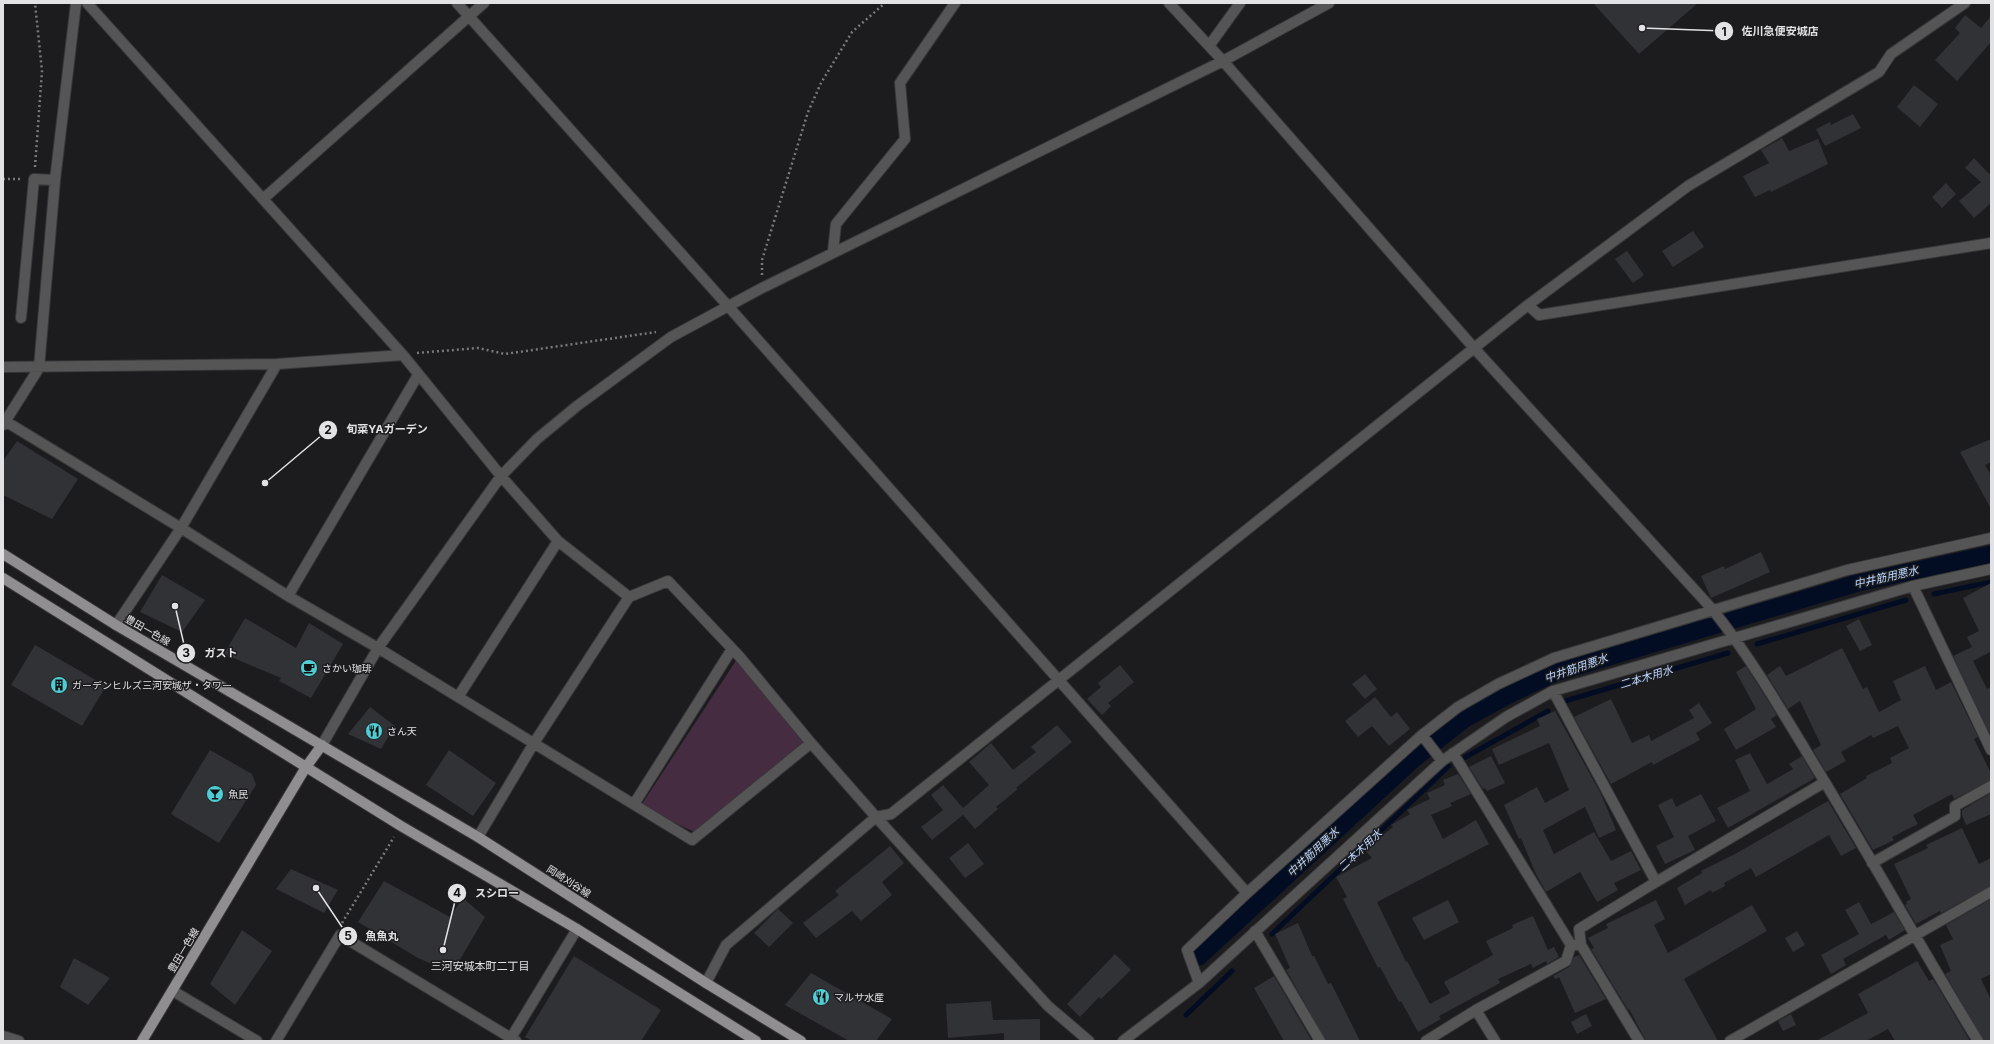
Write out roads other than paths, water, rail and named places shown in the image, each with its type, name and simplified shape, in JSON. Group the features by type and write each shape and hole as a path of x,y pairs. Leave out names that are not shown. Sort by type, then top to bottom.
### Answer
{"main road":[{"name":"豊田一色線","path":"3,554 116,625 322,745 306,767 142,1041"},
{"path":"3,578 401,826 577,929 756,1041"},
{"name":"岡崎刈谷線","path":"322,745 478,837 706,983 802,1041"}],"street":[{"path":"76,3 55,180 39,368 4,423 181,528 288,596 378,648 692,840 811,743"},
{"path":"87,3 403,355 501,476 558,541 629,597"},
{"path":"457,3 728,306 1247,893"},
{"path":"263,199 484,3"},
{"path":"833,251 836,224 905,139 900,83 955,3"},
{"path":"1169,3 1223,61 1474,348 1713,610 1735,638 1825,782 1978,1041"},
{"path":"1209,46 1240,3"},
{"path":"322,745 378,648 501,476 537,439 577,406 671,337 728,306 833,251 1223,61 1329,3"},
{"path":"706,983 726,945 876,817 891,814 1528,305 1688,186 1879,72 1890,54 1965,3"},
{"path":"21,318 34,179 55,180"},
{"path":"1528,305 1539,315 1991,243"},
{"path":"3,367 39,368 277,364 403,355"},
{"path":"116,625 181,528 277,364"},
{"path":"288,596 418,375"},
{"path":"1199,982 1187,950 1247,893 1422,735 1458,707 1498,684 1554,658 1847,570 1991,538"},
{"path":"458,697 558,541"},
{"path":"1123,1041 1199,982 1442,761 1506,717 1553,691 1913,586 1991,569"},
{"path":"478,837 534,743 629,597 668,581 732,649 876,817 1048,1006 1089,1041"},
{"path":"1913,586 1991,750"},
{"path":"634,804 732,649"},
{"path":"1553,691 1656,882"},
{"path":"1422,735 1442,761"},
{"path":"1453,753 1639,1041"},
{"path":"1426,1041 1476,1010 1566,961 1576,945 1579,929 1825,782"},
{"path":"1872,863 1955,816 1955,806 1991,786"},
{"path":"1730,1041 1991,892"},
{"path":"276,1041 340,935 513,1040 577,929"},
{"path":"1255,931 1320,1041"},
{"path":"173,991 257,1041"},
{"path":"1476,1010 1495,1041"},
{"path":"3,1036 19,1041"}],"waterway":[{"name":"中井筋用悪水","path":"1199,957 1414,759 1465,719 1505,697 1555,673 1858,583 1991,554"},
{"name":"二本木用水","path":"1934,594 1991,582"},
{"name":"二本木用水","path":"1757,644 1906,600"},
{"name":"二本木用水","path":"1565,701 1728,653"},
{"name":"二本木用水","path":"1462,759 1548,711"},
{"name":"二本木用水","path":"1272,934 1449,766"},
{"name":"二本木用水","path":"1186,1015 1232,971"}],"place":[{"name":"佐川急便安城店","path":"1642,28"},
{"name":"旬菜YAガーデン","path":"265,483"},
{"name":"ガスト","path":"175,606"},
{"name":"さかい珈琲","path":"309,668"},
{"name":"ガーデンヒルズ三河安城ザ・タワー","path":"59,685"},
{"name":"さん天","path":"374,731"},
{"name":"魚民","path":"215,794"},
{"name":"魚魚丸","path":"316,888"},
{"name":"スシロー","path":"443,950"},
{"name":"マルサ水産","path":"821,997"}],"district":[{"name":"三河安城本町二丁目","path":"480,966"}]}
